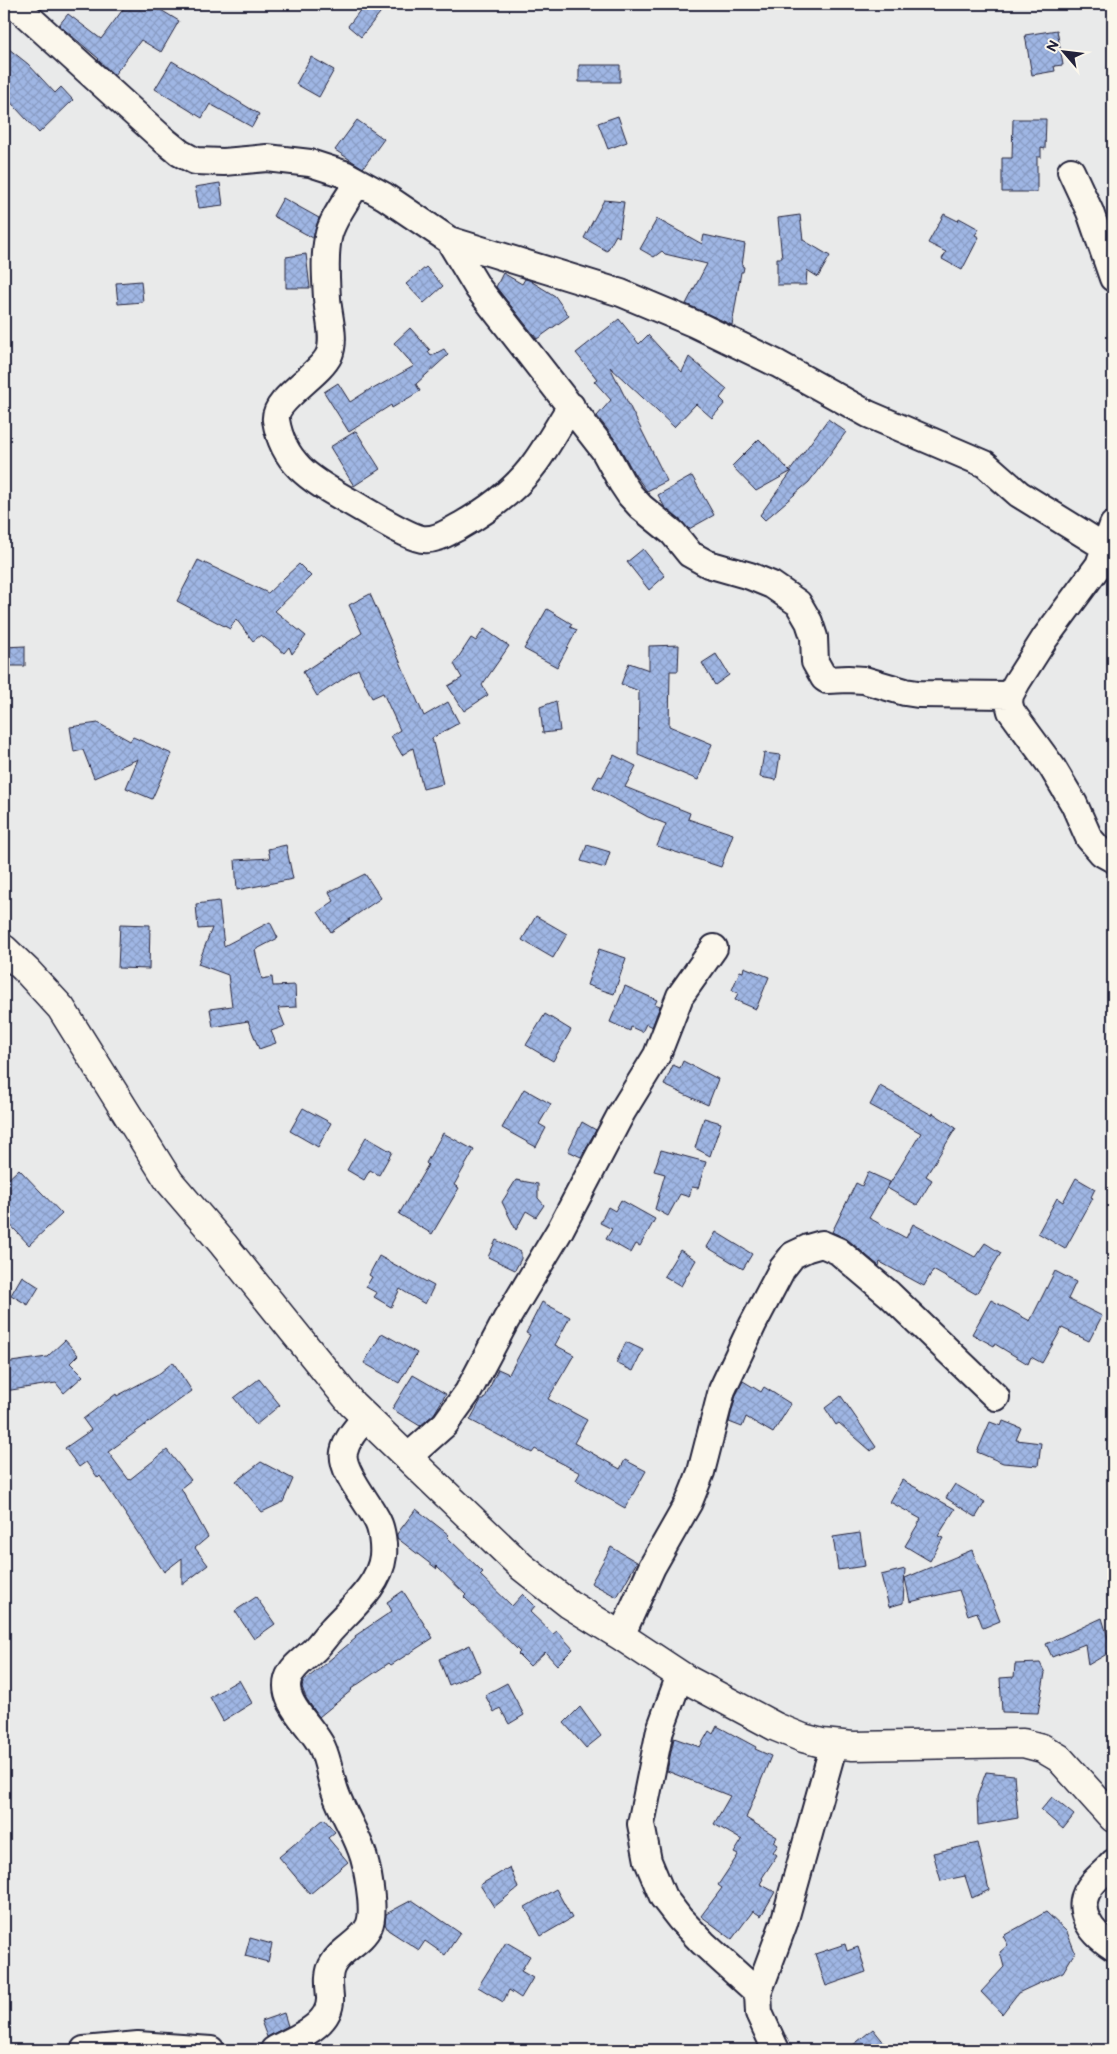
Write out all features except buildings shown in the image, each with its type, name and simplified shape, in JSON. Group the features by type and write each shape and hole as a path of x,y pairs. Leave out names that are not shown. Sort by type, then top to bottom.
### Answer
{"street":[{"path":"14,4 164,140 180,153 195,161 224,162 267,158 310,163 344,174 384,196 449,240 621,293 695,324 778,364 868,414 985,464 1020,494 1111,542 1092,577 1045,638 1010,695 1010,711 1052,767 1074,804 1089,838 1102,853 1113,859"},
{"path":"1071,171 1090,212 1113,278"},
{"path":"358,182 339,213 328,237 327,299 332,332 330,354 319,369 281,403 275,417 284,448 299,469 318,484 400,529 421,538 440,537 481,513 515,486 535,464 571,406"},
{"path":"449,240 478,288 604,450 622,483 641,507 673,533 690,554 708,564 750,576 772,585 798,604 809,622 814,636 815,662 824,678 827,680 864,680 904,692 918,694 1010,695"},
{"path":"408,1457 445,1424 468,1392 506,1320 560,1230 622,1112 657,1055 680,996 714,948"},
{"path":"4,950 62,1008 169,1181 223,1244 352,1404 522,1567 568,1604 680,1675 776,1727 802,1738 834,1744 876,1746 1023,1743 1042,1748 1058,1758 1113,1818"},
{"path":"621,1636 652,1567 689,1502 701,1472 722,1390 753,1324 782,1269 793,1256 808,1248 822,1244 838,1251 889,1294 996,1398"},
{"path":"274,2050 322,2022 330,2005 329,1972 333,1962 369,1927 373,1913 361,1850 338,1799 330,1765 317,1738 289,1701 286,1692 288,1678 293,1669 316,1648 357,1603 377,1576 383,1556 379,1524 348,1472 344,1453 352,1433 366,1418"},
{"path":"680,1675 660,1730 641,1824 648,1861 663,1897 680,1919 703,1943 758,1993"},
{"path":"776,2050 759,2013 758,1993 784,1923 834,1744"},
{"path":"1113,1864 1092,1884 1085,1900 1084,1913 1089,1927 1103,1941 1113,1947"},
{"path":"84,2050 138,2045 211,2050"}]}
